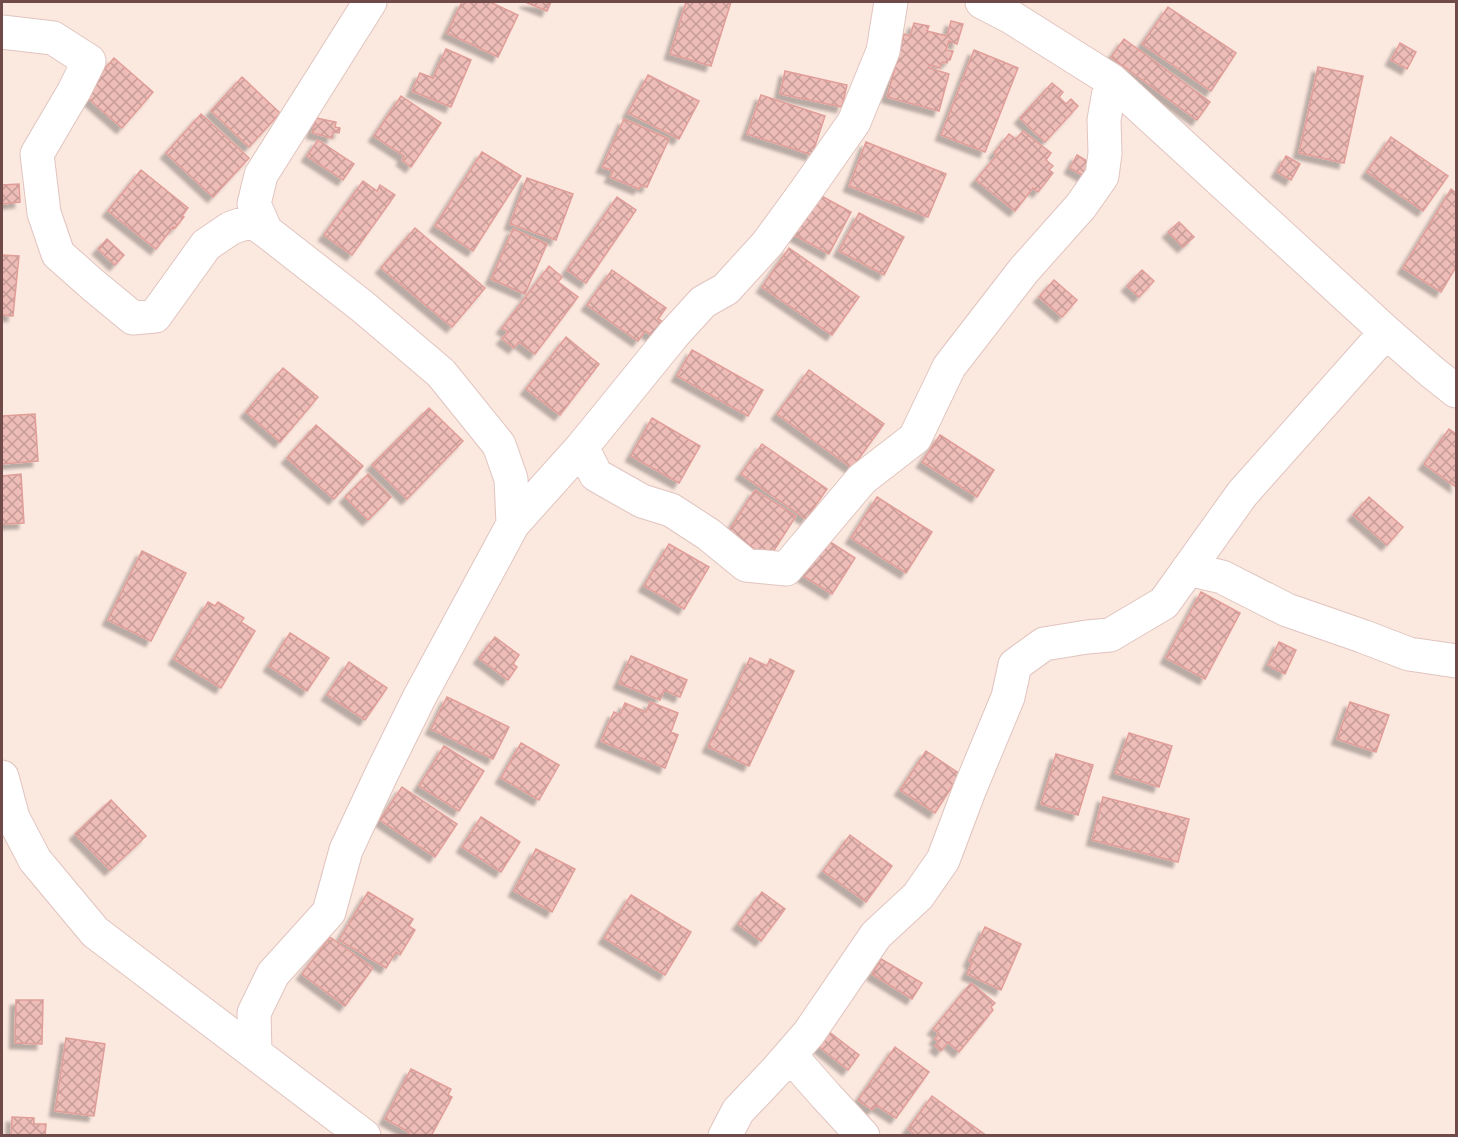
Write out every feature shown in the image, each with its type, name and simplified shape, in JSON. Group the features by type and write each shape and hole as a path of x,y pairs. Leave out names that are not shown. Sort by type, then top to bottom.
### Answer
{"street":[{"path":"266,231 254,204 261,175 370,2"},
{"path":"255,1052 254,1012 273,974 329,912 346,850 418,698 513,524 582,447 680,327 703,302 726,288 767,244 854,122 883,51 891,2"},
{"path":"982,2 1016,9 1111,80 1386,332 1456,391"},
{"path":"2,32 53,38 89,61 37,154 44,213 58,254 133,318 155,316 206,245 231,228 252,221 362,306 441,372 499,445 511,479 513,524"},
{"path":"582,447 596,475 642,501 671,510 708,534 746,565 786,569 862,479 915,438 949,368 1024,270 1081,206 1102,176 1105,153 1104,120 1111,80"},
{"path":"725,1136 738,1111 815,1025 876,935 918,896 943,860 1008,697 1015,665 1044,644 1110,635 1164,603 1242,494 1386,332"},
{"path":"1188,569 1222,577 1287,610 1408,654 1456,661"},
{"path":"2,777 13,818 35,860 95,932 364,1136"},
{"path":"790,1055 863,1136"}],"building":[{"path":"462,2 490,2 518,15 498,57 447,33"},
{"path":"525,2 551,2 547,11"},
{"path":"686,2 731,2 711,66 670,54"},
{"path":"1168,7 1236,53 1211,91 1142,44"},
{"path":"951,21 963,24 957,44 949,41 946,50 953,51 950,60 947,63 942,62 940,68 930,65 929,68 949,74 939,111 887,97 904,34 910,36 914,23 929,26 927,31 947,36"},
{"path":"1124,39 1210,102 1197,120 1111,57"},
{"path":"1400,43 1416,52 1407,69 1391,60"},
{"path":"446,49 471,60 451,107 412,91 420,73 433,78"},
{"path":"974,50 1018,68 985,152 941,135"},
{"path":"114,58 153,92 122,128 83,94"},
{"path":"1318,67 1363,76 1344,163 1299,153"},
{"path":"785,71 847,85 842,107 780,94"},
{"path":"648,75 699,101 679,139 628,113"},
{"path":"242,77 280,113 249,147 211,111"},
{"path":"1052,83 1063,92 1059,97 1066,104 1071,99 1078,106 1045,142 1020,118"},
{"path":"761,95 825,116 812,155 747,134"},
{"path":"401,96 441,123 411,167 402,160 404,156 374,136"},
{"path":"201,114 249,158 213,197 166,153"},
{"path":"316,118 336,122 335,127 340,128 339,133 333,132 332,138 312,133"},
{"path":"624,119 669,139 647,187 641,185 639,189 610,177 613,171 602,167"},
{"path":"1023,131 1051,153 1046,160 1053,166 1049,170 1053,173 1038,192 1033,188 1015,211 976,180 997,155 994,153 1009,134 1016,139"},
{"path":"1391,137 1448,176 1423,211 1367,172"},
{"path":"318,140 354,164 343,180 307,156"},
{"path":"866,142 946,174 928,217 849,186"},
{"path":"482,152 521,176 473,251 435,226"},
{"path":"1077,155 1095,166 1087,178 1070,168"},
{"path":"1286,156 1300,164 1291,180 1277,172"},
{"path":"141,170 188,208 182,216 184,217 156,249 108,211"},
{"path":"527,178 573,194 556,240 510,224"},
{"path":"363,181 377,191 380,185 395,195 352,255 324,235"},
{"path":"19,184 20,202 3,204 2,185"},
{"path":"1451,189 1456,193 1456,267 1441,292 1403,268"},
{"path":"816,193 851,212 829,254 794,235"},
{"path":"617,197 636,210 586,283 567,270"},
{"path":"859,213 904,237 884,275 839,251"},
{"path":"1179,222 1194,237 1183,247 1168,232"},
{"path":"415,228 485,288 452,327 381,268"},
{"path":"513,229 547,244 525,294 491,279"},
{"path":"107,239 124,255 115,265 98,249"},
{"path":"789,248 859,297 832,335 762,287"},
{"path":"2,255 19,256 13,316 2,315"},
{"path":"549,266 562,277 558,282 578,297 535,354 519,342 514,348 502,339 508,332 502,328"},
{"path":"612,270 666,308 658,319 663,322 653,336 645,331 638,341 587,305"},
{"path":"1142,270 1154,281 1139,297 1127,286"},
{"path":"1054,280 1077,300 1062,317 1039,297"},
{"path":"566,337 599,364 560,415 526,389"},
{"path":"692,350 763,390 748,416 677,376"},
{"path":"283,368 318,397 280,442 246,412"},
{"path":"809,370 884,424 852,468 777,414"},
{"path":"429,408 463,441 407,499 372,465"},
{"path":"35,414 38,461 2,464 2,416"},
{"path":"652,418 700,446 679,483 631,456"},
{"path":"316,425 363,466 334,499 287,458"},
{"path":"1449,429 1456,434 1456,487 1424,464"},
{"path":"940,435 994,470 977,497 922,462"},
{"path":"762,444 827,489 806,519 741,474"},
{"path":"21,474 24,523 2,524 2,476"},
{"path":"368,474 391,497 368,520 345,497"},
{"path":"755,490 796,516 769,558 728,532"},
{"path":"877,497 932,532 906,573 851,538"},
{"path":"1369,497 1403,527 1387,545 1353,515"},
{"path":"824,538 855,558 832,594 800,574"},
{"path":"669,544 709,567 684,609 644,586"},
{"path":"142,551 186,573 151,641 108,620"},
{"path":"1201,592 1240,613 1205,679 1166,658"},
{"path":"208,602 215,606 218,602 244,618 241,622 255,631 221,688 174,659"},
{"path":"290,633 329,658 307,691 269,666"},
{"path":"495,637 519,655 513,664 517,667 508,680 479,658"},
{"path":"1279,642 1296,650 1285,674 1268,665"},
{"path":"631,656 687,680 680,697 664,690 660,700 619,683"},
{"path":"750,658 767,666 770,659 794,671 749,766 708,747"},
{"path":"349,662 387,688 365,720 327,695"},
{"path":"447,697 509,727 493,759 431,729"},
{"path":"650,702 678,713 671,732 678,735 665,768 601,741 614,712 620,715 625,703 646,712"},
{"path":"1350,702 1389,715 1376,752 1337,739"},
{"path":"1129,733 1172,746 1159,787 1115,773"},
{"path":"521,743 559,765 539,800 501,778"},
{"path":"444,746 484,771 459,811 419,786"},
{"path":"926,751 960,774 935,813 900,790"},
{"path":"1056,754 1093,765 1078,815 1041,804"},
{"path":"402,787 457,824 435,857 380,820"},
{"path":"1103,797 1189,819 1178,862 1092,840"},
{"path":"111,800 146,836 110,870 75,834"},
{"path":"481,817 520,842 501,872 462,847"},
{"path":"850,835 892,866 866,902 823,871"},
{"path":"536,849 575,869 552,912 514,891"},
{"path":"368,892 413,919 409,926 415,930 400,955 396,952 386,968 339,940"},
{"path":"762,892 785,909 761,941 738,924"},
{"path":"631,895 691,932 665,975 604,938"},
{"path":"985,927 1021,944 1001,990 967,974 972,963 969,961"},
{"path":"330,937 373,968 345,1006 302,974"},
{"path":"881,959 922,983 912,999 872,974"},
{"path":"971,983 995,1003 991,1007 993,1010 959,1052 948,1042 941,1051 935,1046 939,1042 935,1039 939,1033 933,1029"},
{"path":"16,1000 43,1000 42,1044 15,1043"},
{"path":"828,1031 859,1055 848,1070 817,1045"},
{"path":"66,1038 105,1044 94,1116 55,1111"},
{"path":"895,1047 929,1072 896,1118 876,1105 872,1110 858,1100"},
{"path":"411,1069 451,1089 448,1095 452,1097 431,1136 407,1136 409,1132 385,1119"},
{"path":"932,1096 987,1136 916,1136 908,1129"},
{"path":"12,1117 34,1118 34,1124 46,1124 45,1136 11,1136"}]}
